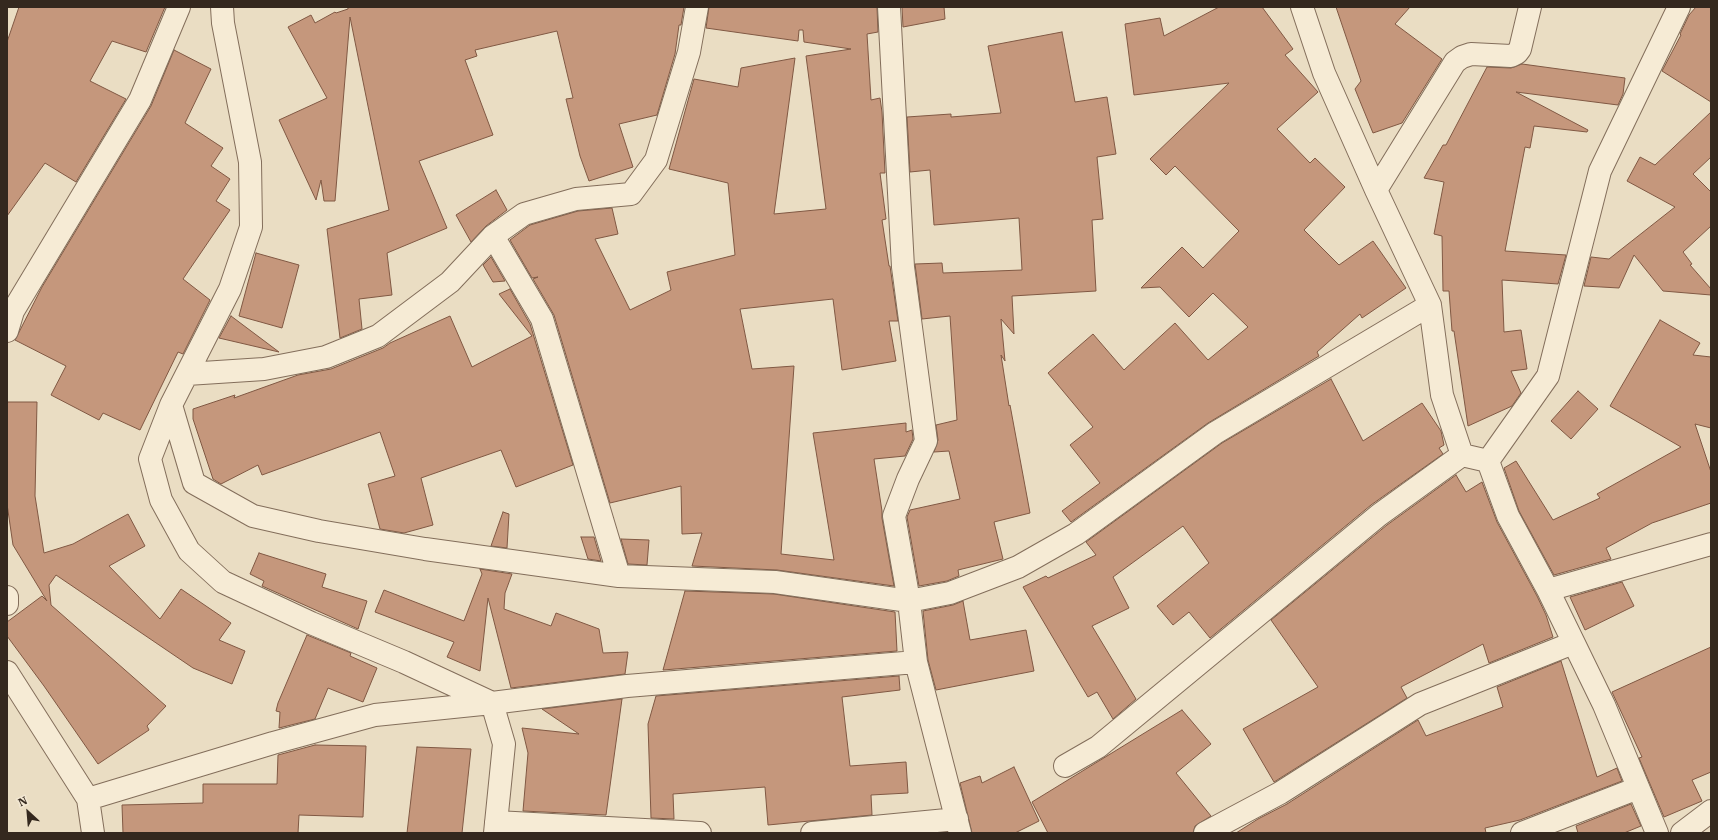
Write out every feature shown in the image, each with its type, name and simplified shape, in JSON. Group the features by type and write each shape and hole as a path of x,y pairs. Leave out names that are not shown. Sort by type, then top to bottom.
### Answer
{"street":[{"path":"7,331 13,311 140,100 179,7"},
{"path":"222,7 223,23 250,162 251,227 230,289 171,405 150,459 161,500 189,551 223,582 311,623 404,662 492,703 504,744 496,828 700,833"},
{"path":"187,374 264,369 326,357 378,336 450,282 492,236 524,214 576,199 631,194 656,160 689,52 698,7"},
{"path":"812,833 959,826 916,662 909,601 894,516 908,479 926,441 903,268 889,7"},
{"path":"1302,7 1324,73 1376,190 1430,305 1442,395 1462,455"},
{"path":"1376,190 1455,62 1462,57 1471,54 1511,56 1516,54 1520,49 1530,7"},
{"path":"1488,461 1548,376 1600,171 1679,7"},
{"path":"492,236 542,319 619,576"},
{"path":"171,405 194,483 253,516 319,531 425,549 619,576 774,582 909,601 950,593 1018,567 1076,534 1215,433 1430,305"},
{"path":"1064,766 1098,747 1379,516 1462,455 1488,461"},
{"path":"1488,461 1508,516 1548,590 1572,643 1604,705 1657,833"},
{"path":"1548,590 1711,544"},
{"path":"7,597 7,604"},
{"path":"1205,833 1280,793 1420,704 1572,643"},
{"path":"88,799 273,743 375,715 492,703 627,686 916,662"},
{"path":"7,672 88,799 93,833"},
{"path":"1522,833 1638,788"},
{"path":"1682,833 1711,811"}],"building":[{"path":"19,7 165,7 146,52 112,41 90,81 126,99 76,182 45,163 7,216 7,42"},
{"path":"348,7 684,7 681,25 679,25 675,54 657,115 619,124 633,167 589,181 580,156 566,99 573,98 557,31 475,50 477,56 465,60 493,135 419,161 447,228 387,253 392,295 359,299 362,329 340,338 327,229 389,210 350,17 335,201 324,201 321,180 316,200 279,120 327,98 288,27 311,15 315,23 335,12 348,9"},
{"path":"709,7 877,7 878,32 867,34 871,100 880,98 882,112 885,173 880,173 886,219 882,220 898,321 889,321 896,361 842,370 833,299 740,309 752,369 794,366 781,554 834,560 813,433 906,423 906,432 912,430 913,439 905,456 874,459 882,518 894,586 777,570 692,566 702,533 682,534 681,486 610,503 554,315 533,279 538,277 532,278 510,240 530,225 578,211 612,208 618,234 595,239 630,310 671,290 667,272 735,255 728,183 669,169 694,79 738,87 741,68 795,58 774,214 826,209 806,56 851,49 804,42 803,30 799,30 798,41 706,28"},
{"path":"902,7 944,7 945,19 903,27"},
{"path":"1219,7 1262,7 1293,49 1285,55 1318,92 1277,129 1310,163 1315,158 1345,187 1304,230 1339,265 1373,241 1406,288 1362,318 1360,314 1317,352 1319,356 1208,423 1071,522 1062,511 1100,483 1070,445 1093,427 1048,373 1093,334 1124,370 1175,323 1208,360 1248,327 1213,293 1189,317 1160,287 1141,288 1182,247 1203,268 1239,231 1175,166 1166,175 1150,159 1229,83 1134,95 1125,24 1160,18 1164,36"},
{"path":"1336,7 1410,7 1395,24 1442,59 1402,123 1373,133 1355,89 1361,81"},
{"path":"1696,7 1711,7 1711,102 1662,71 1681,35 1680,34 1689,15"},
{"path":"1062,32 1075,102 1107,97 1116,154 1097,157 1103,219 1092,220 1096,291 1012,296 1014,334 1001,319 1005,361 1001,355 1009,406 1010,405 1030,513 994,522 1003,559 958,570 959,576 947,581 919,586 907,517 910,510 960,499 949,451 934,452 938,440 936,425 957,420 950,316 922,319 915,264 942,263 943,273 1022,270 1019,218 934,225 930,170 910,172 907,117 951,114 951,117 1001,113 988,46"},
{"path":"174,50 211,69 185,123 223,148 211,166 230,179 216,201 230,210 183,279 210,300 183,354 178,352 140,430 103,413 99,420 51,395 66,366 15,340 42,287 151,106"},
{"path":"1522,64 1625,78 1623,94 1618,105 1516,92 1588,130 1587,132 1534,126 1530,148 1525,147 1505,251 1566,255 1558,284 1502,280 1504,332 1521,330 1527,369 1511,371 1521,393 1512,406 1468,426 1454,331 1452,331 1449,291 1443,291 1442,236 1434,234 1444,182 1424,178 1443,145 1446,145 1487,67 1511,68"},
{"path":"1711,112 1711,157 1693,174 1711,192 1711,226 1683,252 1692,264 1690,265 1711,289 1711,295 1663,291 1634,255 1619,288 1584,286 1591,257 1609,259 1675,207 1627,181 1640,157 1655,165"},
{"path":"496,190 507,210 486,226 471,242 456,215"},
{"path":"256,253 299,265 282,328 239,316"},
{"path":"491,257 505,281 493,282 483,265"},
{"path":"510,289 530,324 573,465 516,487 501,450 421,478 433,525 404,533 380,529 368,484 395,476 380,432 262,475 258,465 221,484 213,479 193,419 193,409 235,395 234,398 298,375 331,369 383,348 390,343 450,316 472,367 532,336 499,294"},
{"path":"231,316 279,352 219,338"},
{"path":"1660,320 1700,343 1693,355 1711,357 1711,428 1695,424 1711,472 1711,503 1652,523 1606,548 1611,559 1554,575 1519,511 1504,468 1516,461 1553,520 1600,498 1597,494 1681,447 1610,406"},
{"path":"1331,379 1363,441 1422,403 1441,431 1444,445 1439,448 1443,454 1371,505 1210,638 1189,612 1173,625 1157,606 1209,563 1183,526 1113,577 1129,608 1092,626 1136,699 1113,719 1097,692 1088,697 1023,587 1046,576 1048,578 1096,555 1086,542 1222,443"},
{"path":"1578,391 1598,409 1571,439 1551,421"},
{"path":"7,402 37,402 35,496 44,553 73,544 128,514 145,546 109,566 160,619 181,589 231,623 219,640 245,651 232,684 193,668 56,575 49,585 51,605 166,706 147,726 149,730 98,764 7,636 7,622 42,596 47,601 13,545 7,504"},
{"path":"1456,475 1466,492 1482,482 1497,522 1537,596 1546,615 1553,637 1489,663 1483,644 1401,687 1407,698 1274,782 1243,729 1318,687 1271,620 1387,525"},
{"path":"503,512 509,514 507,548 491,546"},
{"path":"581,537 594,537 601,561 588,559"},
{"path":"621,539 649,540 647,565 628,564"},
{"path":"259,553 326,574 322,587 367,601 358,629 262,586 264,581 250,574"},
{"path":"480,569 512,574 505,593 504,609 551,626 556,613 599,629 603,653 628,652 625,674 511,688 488,598 480,671 447,657 454,642 375,612 384,590 464,621 482,574"},
{"path":"1622,582 1634,606 1585,630 1570,597"},
{"path":"685,591 774,594 895,612 897,651 663,670"},
{"path":"963,601 970,640 1026,630 1034,671 936,690 928,660 923,611 953,605"},
{"path":"307,635 351,653 350,656 377,668 363,702 328,688 315,719 279,728 280,712 276,711 278,703"},
{"path":"1711,647 1711,772 1692,780 1702,801 1664,817 1639,758 1642,757 1612,692"},
{"path":"1561,661 1597,777 1617,768 1622,781 1520,820 1485,828 1486,833 1236,833 1258,819 1287,804 1418,720 1426,736 1503,707 1497,687"},
{"path":"899,676 900,690 842,697 850,766 906,762 908,793 871,795 872,815 768,825 765,787 673,794 674,819 651,818 648,724 656,696"},
{"path":"622,699 606,815 523,811 528,753 522,728 579,734 542,709"},
{"path":"1182,710 1211,744 1176,773 1211,816 1195,826 1193,833 1048,833 1032,802"},
{"path":"315,745 366,746 363,817 299,815 298,833 123,833 122,805 203,803 203,784 277,784 278,755"},
{"path":"417,747 471,749 462,833 407,833"},
{"path":"1014,767 1039,821 1015,833 972,833 960,783 980,776 982,783"},
{"path":"1631,804 1641,826 1624,833 1578,833 1576,826"}]}
